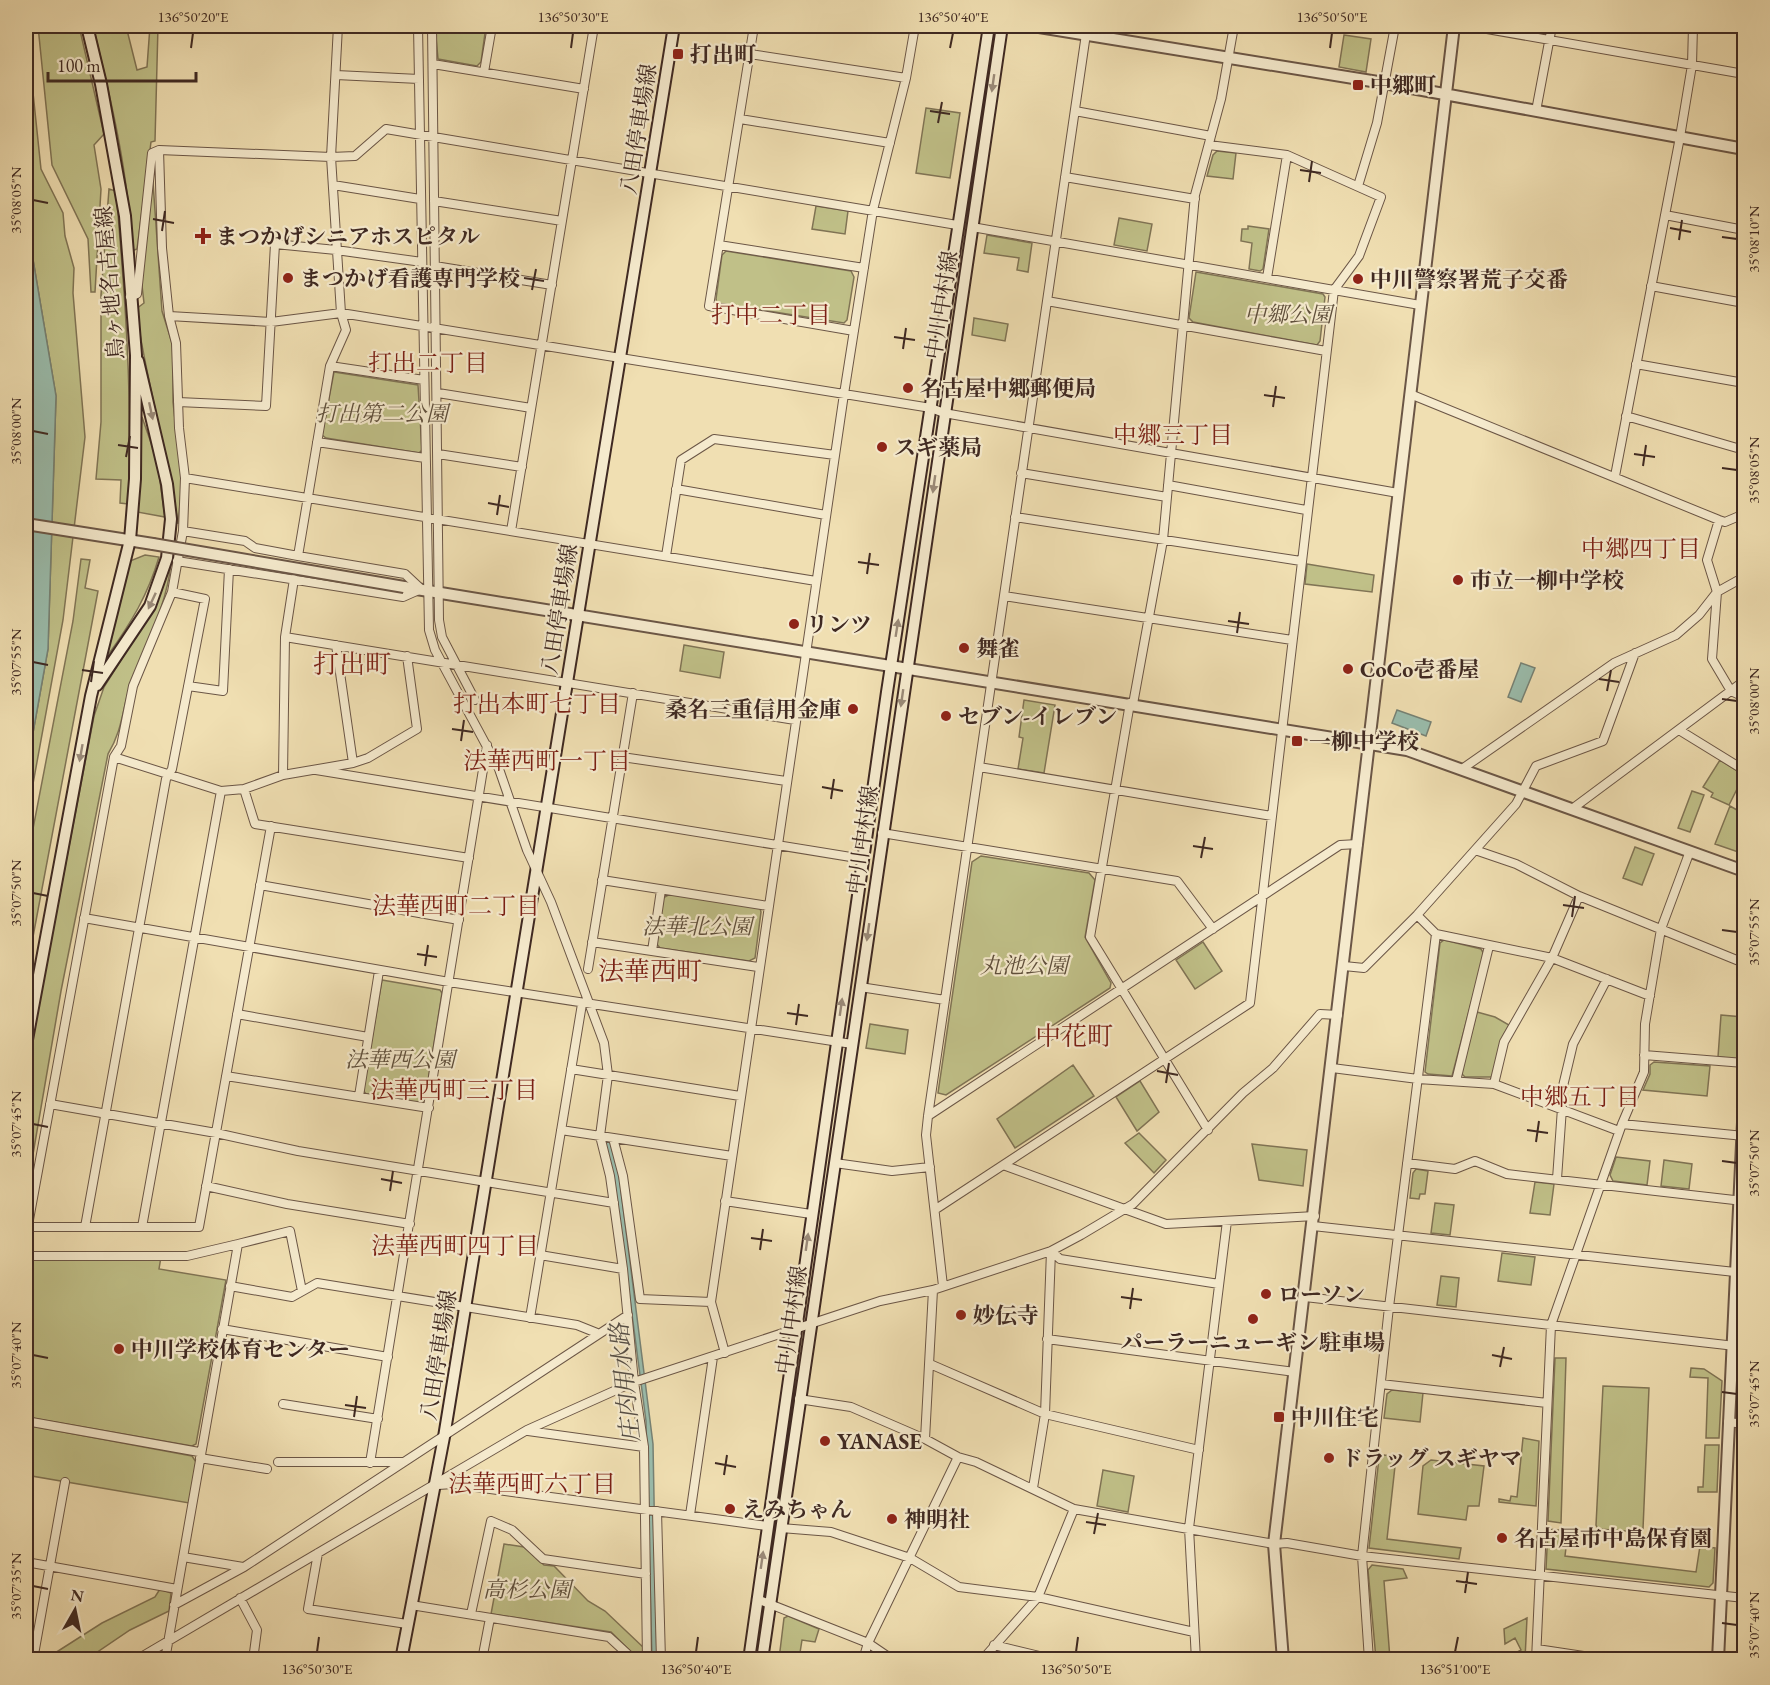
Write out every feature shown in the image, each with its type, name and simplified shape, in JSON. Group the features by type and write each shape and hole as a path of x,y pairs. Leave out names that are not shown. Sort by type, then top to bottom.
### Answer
{"main road":[{"name":"鳥ヶ地名古屋線","path":"87,26 101,84 124,216 136,355 135,479 130,540 91,696"},
{"name":"八田停車場線","path":"401,1659 436,1485 674,26"},
{"name":"中川中村線","path":"749,1659 862,859 988,26"},
{"name":"中川中村線","path":"762,1659 1002,26"},
{"path":"1033,26 1054,27 1384,83 1744,149"},
{"path":"1283,1659 1274,1544 1454,26"},
{"path":"26,1045 91,696 150,606 167,558 171,519 167,484 141,367 136,355"},
{"path":"26,524 1370,742 1407,750 1744,871"},
{"path":"1718,1659 1731,1345 1740,1273 1744,1101"}],"street":[{"path":"298,556 330,366 346,330 341,314 331,157 338,26"},
{"path":"418,26 426,517 424,590 429,630 442,662 499,769 509,801 551,902 585,1005 604,1043 608,1075 600,1136 614,1203 623,1269 651,1510 662,1659"},
{"path":"432,26 439,620 442,637 475,700"},
{"path":"484,72 492,26"},
{"path":"511,531 594,26"},
{"path":"754,26 709,306 854,331"},
{"path":"725,1353 711,1302 758,967 873,210 906,78 915,26"},
{"path":"1208,1130 1090,937 1115,790 1163,540 1195,199 1234,26"},
{"path":"1358,186 1377,123 1395,26"},
{"path":"1470,26 1744,75"},
{"path":"1536,111 1552,26"},
{"path":"1615,476 1680,137 1692,65 1693,26"},
{"path":"943,1286 926,1135 928,1116 1086,34"},
{"path":"750,54 906,78"},
{"path":"433,64 584,89"},
{"path":"336,75 419,79"},
{"path":"1075,111 1211,136"},
{"path":"740,119 890,143"},
{"path":"130,297 136,294 152,153 159,150 354,156 386,129 957,225"},
{"path":"936,1209 1250,1003 1306,510 1334,290 1359,256 1381,197 1287,155 1209,145"},
{"path":"26,1236 114,757 121,746 133,686 172,592 183,531 185,478 178,402 176,343 169,316 162,248 159,150"},
{"path":"1267,278 1287,155"},
{"path":"1065,177 1195,199"},
{"path":"333,185 420,199"},
{"path":"434,201 562,221"},
{"path":"1665,215 1744,230"},
{"path":"972,227 1420,305"},
{"path":"178,402 266,406 275,244 422,262"},
{"path":"719,245 864,268"},
{"path":"435,266 552,285"},
{"path":"1652,286 1744,303"},
{"path":"1047,301 1326,351"},
{"path":"169,316 271,322 341,314 931,408 944,413 1398,493"},
{"path":"1636,364 1744,383"},
{"path":"330,366 424,380"},
{"path":"438,393 531,408"},
{"path":"1410,394 1719,520 1725,522 1744,514"},
{"path":"1626,416 1744,450"},
{"path":"666,556 681,460 714,439 835,455"},
{"path":"317,442 425,458"},
{"path":"438,454 522,467"},
{"path":"1022,473 1167,496"},
{"path":"185,478 816,580"},
{"path":"1168,485 1306,510"},
{"path":"676,489 826,514"},
{"path":"1015,517 1301,561"},
{"path":"1719,520 1707,560 1717,592 1712,659 1731,691 1744,697"},
{"path":"183,531 245,541 255,548 405,574 424,590"},
{"path":"177,561 403,597 424,590"},
{"path":"188,686 223,691 229,569"},
{"path":"1462,769 1614,663 1676,635 1699,615 1717,592 1744,577"},
{"path":"283,775 285,637 294,579"},
{"path":"85,1227 168,775 205,599 172,592"},
{"path":"1004,596 1292,640"},
{"path":"285,637 795,720"},
{"path":"336,645 353,763"},
{"path":"1344,966 1364,968 1417,915 1524,792 1536,766 1603,741 1635,653"},
{"path":"114,757 221,791 244,789 283,775 353,763 368,758 417,729 406,656"},
{"path":"1572,809 1744,681"},
{"path":"588,969 633,693"},
{"path":"1679,730 1744,770"},
{"path":"370,1463 487,745"},
{"path":"622,757 786,781"},
{"path":"979,767 1272,816"},
{"path":"316,770 862,859"},
{"path":"244,789 255,824 469,858"},
{"path":"142,1227 221,791"},
{"path":"27,1227 199,1227 271,826"},
{"path":"882,833 1177,880 1213,929"},
{"path":"928,1116 1340,845 1358,844"},
{"path":"1475,850 1516,864 1578,896 1744,963"},
{"path":"1536,1659 1551,1325 1621,1128 1644,1072 1645,1024 1661,929 1690,851"},
{"path":"602,880 768,906"},
{"path":"260,885 459,920"},
{"path":"652,951 661,890"},
{"path":"1494,1084 1504,1042 1552,958 1578,896"},
{"path":"1417,915 1436,934 1552,958 1650,996"},
{"path":"84,918 585,1005 852,1044"},
{"path":"1369,1659 1361,1571 1362,1556 1389,1307 1436,934"},
{"path":"592,942 758,967"},
{"path":"1456,1081 1489,946"},
{"path":"359,1096 379,971"},
{"path":"1557,1179 1560,1108 1573,1044 1607,979"},
{"path":"860,987 945,1000"},
{"path":"530,1318 571,1069 585,1005"},
{"path":"237,1014 368,1037"},
{"path":"136,1659 527,1430 635,1381 795,1331 880,1301 933,1290 1051,1251 1125,1209 1208,1130 1243,1093 1273,1068 1320,1014 1338,1015"},
{"path":"1644,1055 1744,1064"},
{"path":"1332,1068 1418,1079 1494,1084 1621,1128 1743,1136"},
{"path":"571,1069 740,1095"},
{"path":"226,1076 429,1108"},
{"path":"50,1104 216,1133 298,1151 614,1203"},
{"path":"561,1130 732,1156"},
{"path":"613,1138 623,1176 640,1299 711,1302"},
{"path":"1407,1163 1455,1169 1475,1161 1507,1174 1741,1200"},
{"path":"835,1164 892,1171 930,1167"},
{"path":"1003,1165 1166,1224 1314,1221 1398,1235 1740,1273"},
{"path":"206,1186 287,1204 410,1224"},
{"path":"725,1201 811,1215"},
{"path":"1196,1659 1189,1528 1227,1221"},
{"path":"26,1256 187,1256 290,1231 302,1291"},
{"path":"165,1659 238,1244"},
{"path":"1051,1251 1060,1260 1219,1284"},
{"path":"1033,1488 1045,1414 1051,1251"},
{"path":"540,1255 623,1269"},
{"path":"230,1286 292,1297 317,1283 577,1325 597,1334"},
{"path":"926,1439 933,1290"},
{"path":"1305,1297 1744,1347"},
{"path":"174,1605 244,1567 628,1314"},
{"path":"222,1329 388,1357"},
{"path":"1047,1339 1295,1372"},
{"path":"690,1515 713,1357"},
{"path":"930,1364 1045,1414 1199,1450"},
{"path":"1381,1384 1547,1403"},
{"path":"800,1399 851,1407 926,1439 958,1457 976,1462 1074,1509 1274,1544 1287,1543 1362,1556 1744,1598"},
{"path":"283,1404 378,1419"},
{"path":"26,1421 267,1469"},
{"path":"1728,1422 1744,1424"},
{"path":"527,1430 644,1447"},
{"path":"863,1659 868,1643 958,1457"},
{"path":"278,1462 404,1462"},
{"path":"33,1659 65,1482"},
{"path":"436,1485 453,1484 766,1526"},
{"path":"982,1659 1038,1597 1074,1509"},
{"path":"647,1659 646,1574 651,1510"},
{"path":"471,1614 491,1521 512,1530 543,1559 646,1574"},
{"path":"781,1528 831,1532 910,1558 959,1587 1038,1597 1194,1632"},
{"path":"318,1553 308,1609 407,1624"},
{"path":"183,1557 244,1567"},
{"path":"26,1562 177,1589"},
{"path":"240,1598 257,1630 253,1659"},
{"path":"757,1599 868,1643 893,1659"},
{"path":"411,1605 609,1637 634,1659"},
{"path":"482,1659 490,1618"},
{"path":"994,1646 1056,1659"},
{"path":"26,1648 35,1649"},
{"path":"1537,1649 1610,1659"}],"green space":[{"path":"26,26 41,169 63,213 65,236 74,268 73,293 85,437 63,620 26,822 26,772 48,649 56,396 26,218"},
{"path":"38,26 79,26 104,134 94,145 101,189 95,292 91,292 88,239 52,165"},
{"path":"93,26 126,26 137,70 147,67 150,26 158,26 155,141 151,142 137,249 132,251 123,166"},
{"path":"435,26 486,26 481,62 477,66 438,59"},
{"path":"1344,35 1371,39 1366,72 1339,67"},
{"path":"926,108 960,113 950,178 916,173"},
{"path":"1217,151 1236,153 1233,179 1207,176 1213,155"},
{"path":"153,182 162,311 173,346 173,402 182,483 178,524 136,309 144,303 141,277"},
{"path":"109,189 116,191 125,308 130,425 128,504 120,503 121,480 96,479 101,422 101,295"},
{"path":"816,206 848,211 845,234 812,229"},
{"path":"1119,218 1152,224 1147,251 1114,245"},
{"path":"1248,226 1269,229 1263,269 1260,271 1249,269 1252,243 1241,241 1242,229 1248,229"},
{"path":"987,235 1032,243 1028,272 1017,270 1019,258 984,253"},
{"path":"726,251 851,271 854,277 847,320 844,323 717,303 722,255"},
{"name":"中郷公園","path":"1196,272 1323,294 1325,297 1320,341 1317,345 1193,322 1189,318"},
{"path":"974,318 1008,324 1005,341 972,335"},
{"name":"打出第二公園","path":"334,372 418,385 422,450 419,453 326,438 322,435"},
{"path":"142,417 157,460 165,517 137,512"},
{"path":"145,555 159,557 155,571 138,608 108,655 105,653 130,561"},
{"path":"81,559 90,560 85,588 98,591 26,974 26,865 73,621"},
{"path":"171,563 161,609 131,683 119,727 108,754 61,991 26,1195 26,1071 94,716 104,687 157,603"},
{"path":"1307,564 1374,575 1372,592 1305,584"},
{"path":"684,645 724,652 720,678 680,671"},
{"path":"1024,700 1055,705 1044,773 1018,769 1023,738 1019,737"},
{"path":"1720,760 1744,775 1729,805 1711,797 1713,793 1703,787"},
{"path":"1692,791 1704,795 1690,832 1678,828"},
{"path":"1730,806 1744,814 1744,854 1715,844"},
{"path":"1635,847 1654,854 1642,885 1623,878"},
{"name":"丸池公園","path":"981,856 1089,873 1095,880 1085,937 1111,983 1110,988 946,1095 938,1093 972,862"},
{"name":"法華北公園","path":"670,894 760,908 755,958 749,961 660,948 656,943 663,898"},
{"path":"1444,940 1481,949 1484,954 1452,1076 1425,1072 1440,943"},
{"path":"1203,942 1222,971 1195,989 1176,960"},
{"name":"法華西公園","path":"382,980 440,990 442,993 425,1100 421,1103 366,1094 363,1090"},
{"path":"1477,1012 1495,1017 1509,1025 1501,1040 1492,1077 1465,1077 1461,1073"},
{"path":"1721,1015 1743,1017 1738,1059 1718,1057"},
{"path":"870,1024 908,1030 905,1054 866,1048"},
{"path":"1654,1062 1710,1066 1707,1096 1643,1090 1650,1074 1650,1065"},
{"path":"1073,1065 1094,1096 1015,1148 997,1119"},
{"path":"1140,1081 1159,1112 1137,1131 1116,1097"},
{"path":"1139,1133 1166,1160 1154,1173 1125,1143"},
{"path":"1252,1144 1307,1150 1303,1186 1259,1180"},
{"path":"1616,1157 1650,1161 1647,1185 1613,1181 1610,1175"},
{"path":"1664,1160 1692,1164 1689,1189 1661,1186"},
{"path":"1416,1169 1428,1171 1425,1194 1420,1194 1419,1199 1410,1198 1413,1173"},
{"path":"1535,1182 1554,1184 1550,1215 1530,1213"},
{"path":"1435,1203 1454,1205 1450,1235 1431,1233"},
{"path":"1502,1253 1535,1257 1531,1285 1498,1281"},
{"name":"中川学校体育センター","path":"161,1257 159,1269 226,1280 196,1444 192,1446 26,1417 26,1280 29,1258"},
{"path":"1441,1276 1459,1278 1456,1307 1437,1305"},
{"path":"1555,1358 1566,1358 1561,1523 1548,1521"},
{"path":"1691,1368 1704,1369 1722,1381 1719,1438 1706,1438 1708,1378 1690,1377"},
{"path":"1603,1386 1649,1388 1643,1529 1639,1532 1598,1529 1596,1525"},
{"path":"1392,1390 1423,1393 1420,1422 1384,1418 1387,1394"},
{"path":"26,1425 192,1456 196,1462 189,1503 26,1475"},
{"path":"1523,1438 1539,1441 1536,1506 1499,1502 1499,1499 1510,1501 1511,1496 1517,1497"},
{"path":"1705,1445 1719,1445 1717,1492 1698,1492 1698,1487 1703,1487"},
{"path":"1384,1455 1396,1457 1387,1539 1461,1548 1459,1559 1369,1548 1379,1458"},
{"path":"1431,1460 1484,1466 1479,1506 1468,1506 1466,1520 1418,1514 1423,1466"},
{"path":"1103,1470 1134,1476 1128,1512 1097,1506"},
{"path":"1548,1529 1568,1531 1565,1556 1696,1572 1700,1546 1715,1548 1713,1583 1709,1587 1546,1569"},
{"name":"高杉公園","path":"504,1544 524,1547 544,1565 554,1566 588,1601 605,1611 644,1648 644,1652 636,1657 611,1632 491,1614"},
{"path":"1372,1565 1403,1569 1407,1578 1384,1581 1390,1659 1376,1659 1368,1570"},
{"path":"160,1589 171,1593 169,1611 130,1630 87,1659 44,1660 102,1623 155,1597"},
{"path":"788,1616 819,1629 815,1642 802,1640 799,1659 779,1659 784,1618"},
{"path":"1527,1618 1525,1659 1511,1659 1510,1656 1521,1650 1515,1638 1505,1644 1504,1629"}],"shaded area":[{"path":"26,218 56,396 48,649 26,772"},
{"path":"1521,663 1535,668 1521,702 1508,697"},
{"path":"1397,710 1431,722 1426,736 1392,723"},
{"path":"604,1142 610,1142 619,1175 653,1444 657,1659 652,1659 646,1421 614,1177"}],"place":[{"name":"打出町","path":"678,54"},
{"name":"中郷町","path":"1358,85"},
{"name":"まつかげシニアホスピタル","path":"203,236"},
{"name":"まつかげ看護専門学校","path":"288,278"},
{"name":"中川警察署荒子交番","path":"1358,279"},
{"name":"名古屋中郷郵便局","path":"908,388"},
{"name":"スギ薬局","path":"882,447"},
{"name":"市立一柳中学校","path":"1458,580"},
{"name":"リンツ","path":"794,624"},
{"name":"舞雀","path":"964,648"},
{"name":"CoCo壱番屋","path":"1348,669"},
{"name":"桑名三重信用金庫","path":"853,709"},
{"name":"セブン-イレブン","path":"946,716"},
{"name":"一柳中学校","path":"1297,741"},
{"name":"ローソン","path":"1266,1294"},
{"name":"妙伝寺","path":"961,1315"},
{"name":"パーラーニューギン駐車場","path":"1253,1319"},
{"name":"中川学校体育センター","path":"119,1349"},
{"name":"中川住宅","path":"1279,1417"},
{"name":"YANASE","path":"825,1441"},
{"name":"ドラッグ スギヤマ","path":"1329,1458"},
{"name":"えみちゃん","path":"730,1509"},
{"name":"神明社","path":"892,1519"},
{"name":"名古屋市中島保育園","path":"1502,1538"}],"district":[{"name":"打中二丁目","path":"771,315"},
{"name":"打出二丁目","path":"428,363"},
{"name":"中郷三丁目","path":"1173,435"},
{"name":"中郷四丁目","path":"1641,549"},
{"name":"打出町","path":"352,664"},
{"name":"打出本町七丁目","path":"537,704"},
{"name":"法華西町一丁目","path":"547,761"},
{"name":"法華西町二丁目","path":"456,906"},
{"name":"法華西町","path":"650,971"},
{"name":"中花町","path":"1074,1036"},
{"name":"法華西町三丁目","path":"454,1090"},
{"name":"中郷五丁目","path":"1580,1097"},
{"name":"法華西町四丁目","path":"455,1246"},
{"name":"法華西町六丁目","path":"532,1484"}],"water label":[{"name":"庄内用水路","path":"625,1383"}]}
